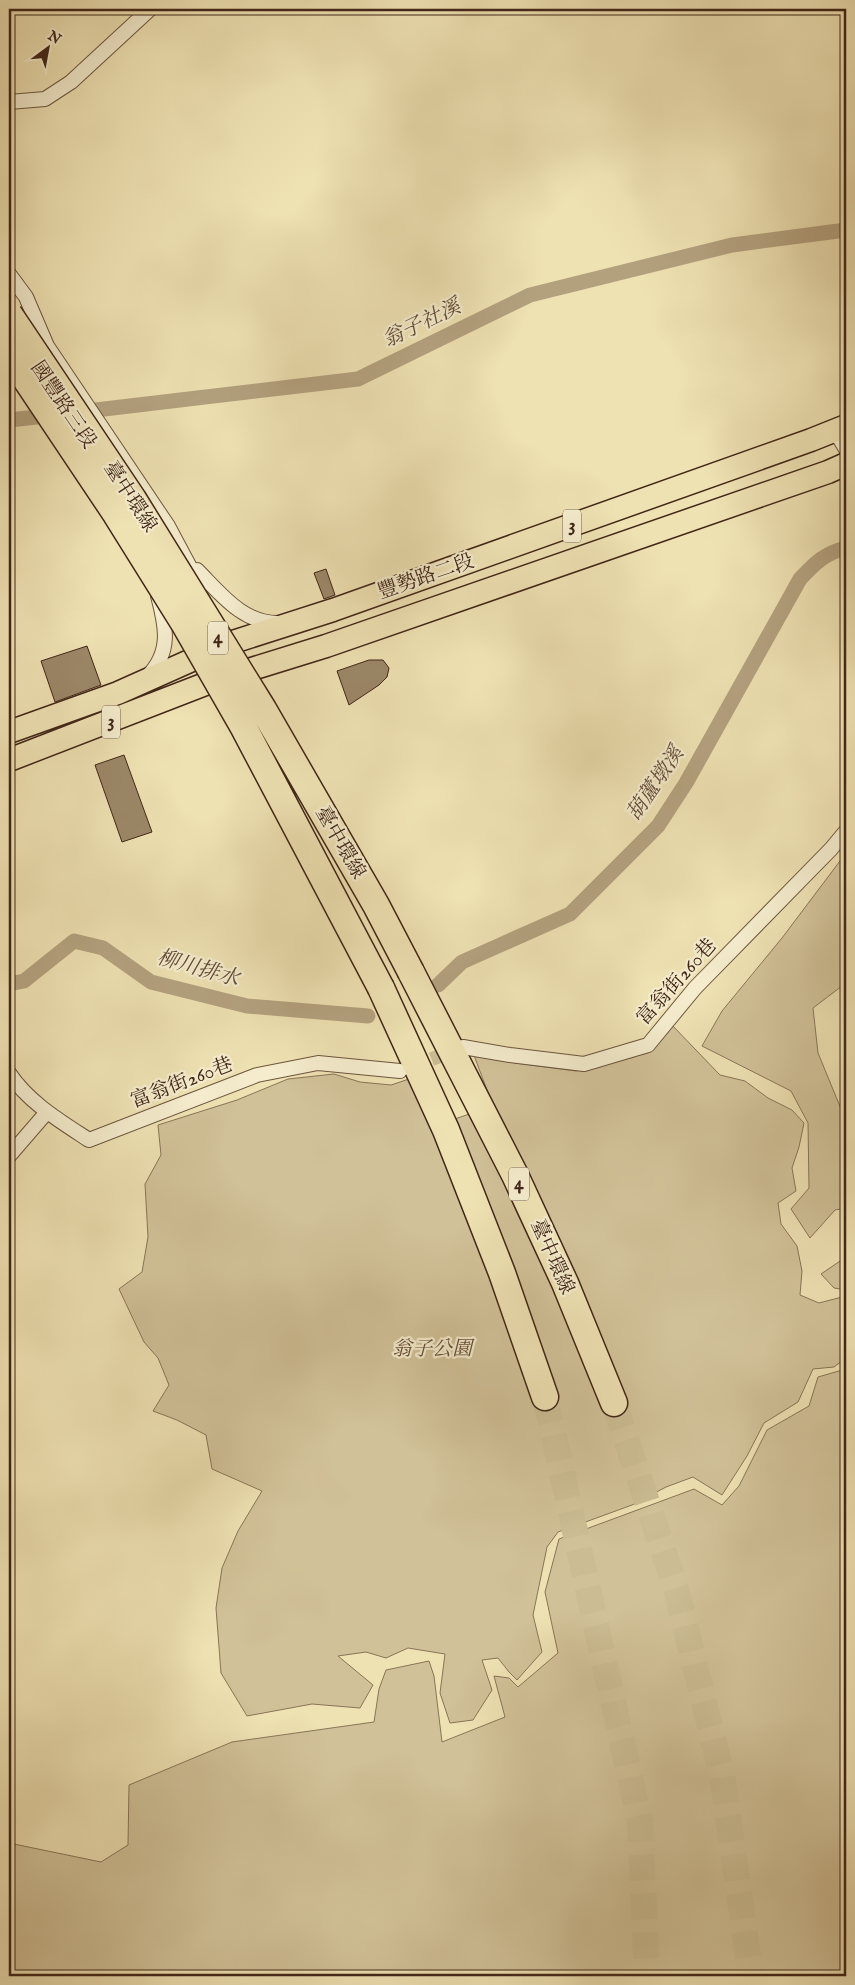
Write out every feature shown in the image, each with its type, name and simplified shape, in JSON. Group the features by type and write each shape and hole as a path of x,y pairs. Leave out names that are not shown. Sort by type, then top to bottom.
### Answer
{"highway":[{"name":"臺中環線","path":"9,314 133,499 263,709 371,897 519,1184 565,1283 614,1403"},
{"name":"臺中環線","path":"9,354 116,514 184,623 242,726 380,988 446,1130 502,1273 545,1397"}],"main road":[{"name":"豐勢路二段","path":"9,732 118,693 198,655 230,643 842,435"},
{"name":"豐勢路二段","path":"9,760 213,682 343,640 828,472 846,464"}],"street":[{"path":"9,102 45,99 71,82 148,9"},
{"name":"國豐路三段","path":"9,274 26,297 47,346 168,526 230,643 249,671"},
{"name":"國豐路三段","path":"9,310 13,316 47,346"},
{"name":"國豐路三段","path":"9,361 150,572 213,682"},
{"name":"國豐路三段","path":"186,558 221,594 245,615 269,623 297,621"},
{"name":"國豐路三段","path":"139,684 156,666 163,652 165,639 164,619 150,572"},
{"name":"富翁街260巷","path":"463,1047 584,1064 648,1045 695,988 831,849 846,831"},
{"name":"富翁街260巷","path":"47,1112 89,1140 257,1075 318,1063 400,1071"},
{"path":"9,1073 16,1084 47,1112 9,1156"}],"green space":[{"path":"846,853 846,983 813,1008 818,1053 846,1121 846,1208 835,1210 810,1238 791,1209 809,1188 808,1123 791,1091 702,1046 722,1011 782,938"},
{"name":"翁子公園","path":"670,1023 720,1075 745,1081 768,1098 792,1110 804,1123 792,1168 796,1191 778,1203 781,1224 797,1246 802,1271 800,1295 819,1303 846,1296 846,1358 834,1367 813,1369 798,1402 764,1423 747,1456 722,1495 693,1477 666,1487 632,1505 558,1532 547,1547 533,1615 542,1652 517,1680 498,1658 482,1660 492,1690 473,1720 450,1723 440,1693 445,1654 408,1648 386,1658 366,1652 338,1656 373,1685 360,1708 312,1704 247,1716 221,1673 216,1608 222,1568 238,1531 262,1491 212,1469 206,1435 177,1420 153,1411 169,1385 158,1358 144,1342 119,1289 142,1272 148,1237 145,1184 161,1155 158,1125 237,1100 288,1079 334,1074 360,1082 391,1085 415,1077 434,1126 493,1106 472,1050 488,1051 515,1063 576,1071 634,1057 655,1046"},
{"path":"846,1257 846,1290 834,1288 821,1274"},
{"path":"846,1369 846,1976 9,1976 9,1843 101,1862 128,1845 129,1785 232,1742 374,1722 379,1689 386,1670 429,1661 434,1676 442,1742 505,1717 494,1676 509,1678 518,1687 558,1653 545,1592 559,1539 694,1489 722,1505 739,1486 767,1430 809,1406 818,1377"}],"building":[{"path":"326,569 335,595 324,599 314,573"},
{"path":"87,646 101,685 55,702 41,661"},
{"path":"369,660 383,660 389,668 387,677 379,685 349,705 337,671"},
{"path":"124,755 152,832 122,842 95,765"}],"waterway":[{"name":"翁子社溪","path":"79,412 358,379 530,295 732,245 846,230"},
{"name":"翁子社溪","path":"9,420 56,415"},
{"name":"葫蘆墩溪","path":"438,985 462,962 570,914 658,826 686,783 800,579 821,559 846,548"},
{"name":"柳川排水","path":"9,984 24,981 74,941 103,948 151,982 247,1006 368,1016"}],"tunnel":[{"path":"412,1067 457,1049"},
{"path":"545,1397 640,1822 647,1976"},
{"path":"614,1403 676,1589 722,1775 751,1976"}]}
